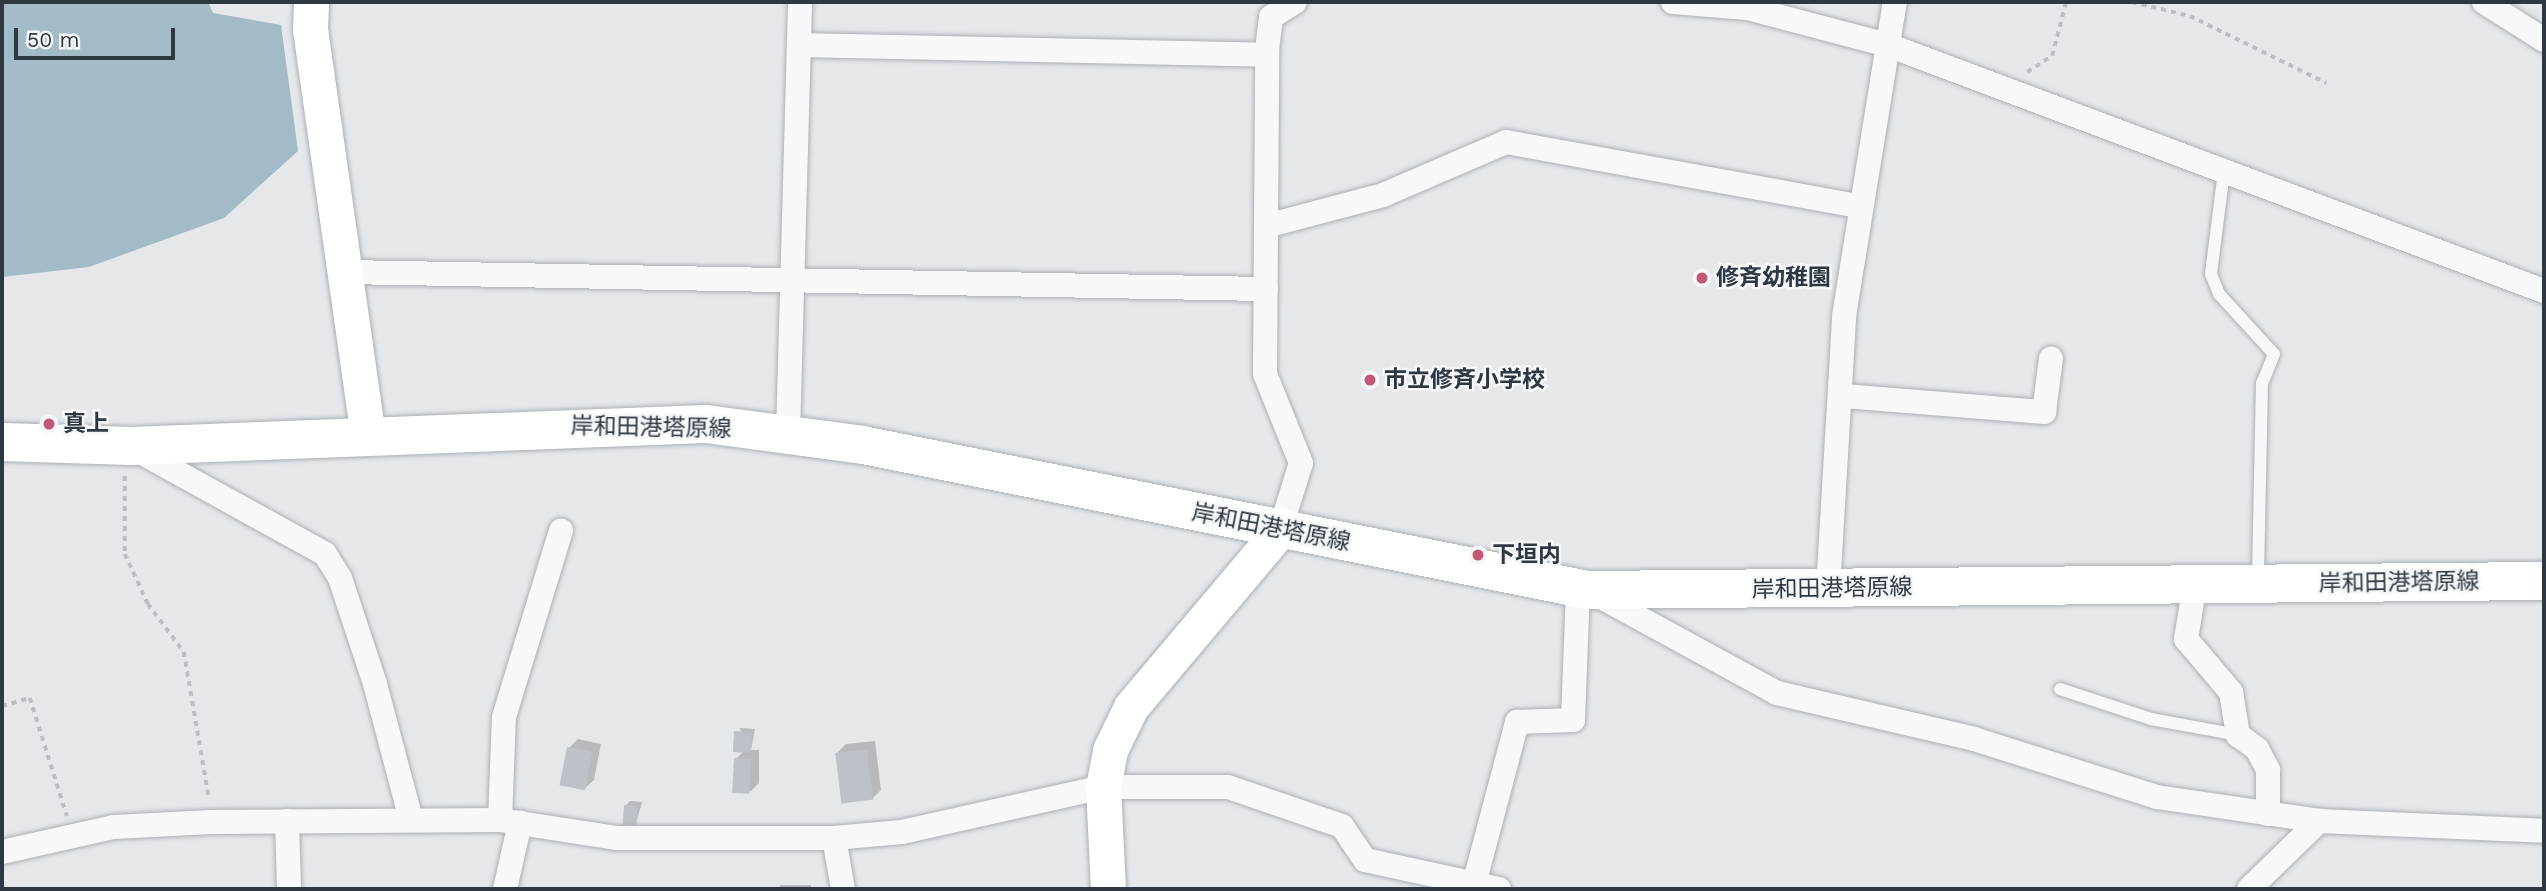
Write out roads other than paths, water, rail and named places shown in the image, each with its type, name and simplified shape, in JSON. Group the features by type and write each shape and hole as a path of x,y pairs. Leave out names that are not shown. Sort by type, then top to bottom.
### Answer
{"main road":[{"name":"岸和田港塔原線","path":"2,442 128,446 664,423 788,434 1583,589 2544,581"}],"street":[{"path":"312,2 310,29 368,434"},
{"path":"788,434 800,2"},
{"path":"1108,889 1103,787 1110,750 1131,708 1279,530 1301,463 1265,374 1267,55 1271,17 1295,2"},
{"path":"1673,2 1747,8 1888,45 2544,291"},
{"path":"1828,589 1844,396 1844,316 1859,206 1895,2"},
{"path":"2484,2 2544,40"},
{"path":"799,45 1267,55"},
{"path":"1266,226 1383,195 1506,142 1859,206"},
{"path":"345,272 792,277 1266,289"},
{"path":"1844,396 2044,412 2051,358"},
{"path":"128,446 325,554 340,578 375,684 411,819"},
{"path":"505,889 510,821 505,717 562,531"},
{"path":"2194,585 2186,639 2231,692 2238,735 2257,749 2268,770 2268,814"},
{"path":"1474,884 1517,722 1573,720 1583,589 1777,693 1974,739 2157,797 2319,821 2544,831"},
{"path":"2,852 73,835 211,822 411,819 510,821 616,838 834,838 902,832 1103,787 1228,787 1342,826 1366,860 1499,889"},
{"path":"288,821 289,889"},
{"path":"2249,889 2319,821"},
{"path":"834,838 843,889"}],"lane":[{"path":"2224,171 2211,274 2219,294 2274,354 2262,383 2258,584"},
{"path":"2060,689 2151,719 2238,735"}],"water":[{"path":"2,2 208,2 213,13 281,25 298,151 224,218 89,267 2,277"}],"place":[{"name":"修斉幼稚園","path":"1702,278"},
{"name":"市立修斉小学校","path":"1370,380"},
{"name":"真上","path":"49,424"},
{"name":"下垣内","path":"1478,555"}]}
